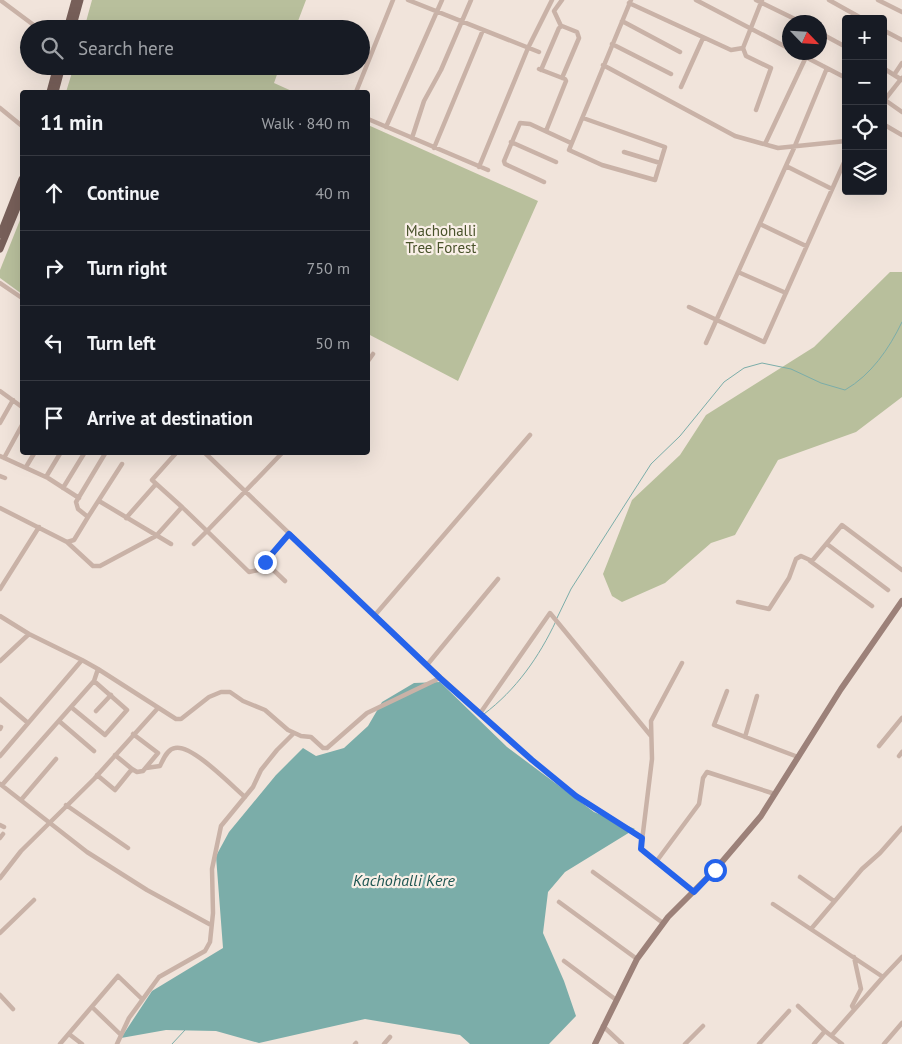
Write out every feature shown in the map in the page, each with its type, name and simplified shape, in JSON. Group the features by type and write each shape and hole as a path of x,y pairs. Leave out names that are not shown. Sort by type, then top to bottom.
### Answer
{"main road":[{"path":"69,20 75,0"},
{"path":"74,20 80,0"},
{"path":"51,90 55,75"},
{"path":"56,90 60,75"},
{"path":"0,235 2,225 20,184"},
{"path":"0,249 20,201"}],"street":[{"path":"0,0 26,20"},
{"path":"370,57 393,0"},
{"path":"408,0 539,52"},
{"path":"386,127 442,0"},
{"path":"412,138 424,101 441,70 471,0"},
{"path":"479,166 528,48 552,0"},
{"path":"546,131 566,83 562,78 540,69 560,26 554,11 562,0"},
{"path":"696,0 782,45"},
{"path":"829,0 856,15"},
{"path":"878,0 902,12"},
{"path":"583,118 665,147 655,180 602,165 569,150 570,143 583,118 630,1 731,50 743,48"},
{"path":"756,110 771,68 746,56 743,48 759,1 787,15"},
{"path":"622,21 680,52"},
{"path":"560,26 577,32 578,38 562,78"},
{"path":"434,148 483,30"},
{"path":"887,32 902,40"},
{"path":"827,37 842,45"},
{"path":"681,87 703,38"},
{"path":"612,44 671,74"},
{"path":"765,144 805,60"},
{"path":"812,60 842,76"},
{"path":"894,75 902,63"},
{"path":"603,65 735,136 778,148 842,142"},
{"path":"706,343 794,148 827,68"},
{"path":"887,71 902,79 887,97"},
{"path":"357,90 363,75"},
{"path":"887,103 902,112"},
{"path":"0,108 20,124"},
{"path":"370,120 488,170"},
{"path":"544,182 505,164 504,161 520,123 523,122 546,131 570,143"},
{"path":"887,126 902,135"},
{"path":"511,142 556,162"},
{"path":"624,152 660,162"},
{"path":"786,166 832,189"},
{"path":"689,307 764,342 842,167"},
{"path":"760,224 806,246"},
{"path":"738,272 786,293"},
{"path":"0,283 20,297"},
{"path":"370,358 373,354"},
{"path":"0,391 20,405"},
{"path":"0,423 13,400"},
{"path":"20,428 2,457 46,477 78,498"},
{"path":"375,616 530,435"},
{"path":"26,467 33,455"},
{"path":"46,477 59,455"},
{"path":"63,488 83,455"},
{"path":"88,517 78,509 76,502 104,455"},
{"path":"174,455 152,480 249,572 258,570 289,534"},
{"path":"207,455 440,678 481,712 532,760 576,796 642,838"},
{"path":"194,544 280,455"},
{"path":"67,542 74,540 122,464"},
{"path":"126,518 156,484"},
{"path":"99,501 171,544"},
{"path":"0,508 67,542 93,566 100,566 156,536 182,507"},
{"path":"810,561 842,525 902,570"},
{"path":"0,589 39,527"},
{"path":"827,544 888,590"},
{"path":"738,602 769,609 789,578 796,559 801,556 872,606"},
{"path":"265,562 285,581"},
{"path":"427,664 498,579"},
{"path":"595,1044 615,999 637,959 664,923 761,816 841,689 902,601"},
{"path":"481,712 550,613 651,736"},
{"path":"0,616 29,634 98,669 176,719 181,719 209,697 221,692 230,692 253,706 265,710 294,733 311,738 323,748 327,748 367,713 440,678"},
{"path":"0,661 29,634"},
{"path":"0,756 82,660"},
{"path":"682,662 651,720 652,759 641,849 694,892"},
{"path":"98,669 94,682 1,785 87,852 128,879 211,925"},
{"path":"71,707 105,735 127,710 94,682"},
{"path":"727,691 714,725 798,758"},
{"path":"96,711 110,695"},
{"path":"745,737 757,696"},
{"path":"0,699 28,723"},
{"path":"0,878 21,851 97,775 158,708"},
{"path":"878,746 902,718"},
{"path":"59,721 94,751"},
{"path":"117,1044 142,999 159,977 205,951 210,942 213,912 212,869 219,833 230,815 245,798 261,770 294,733"},
{"path":"115,755 140,773 146,768 158,753 133,734"},
{"path":"146,768 160,766 169,751 175,748 188,749 245,798"},
{"path":"21,800 56,759"},
{"path":"97,775 117,791 132,769"},
{"path":"656,862 699,804 703,778 707,772 775,794"},
{"path":"66,806 128,848"},
{"path":"811,929 834,901 902,828"},
{"path":"593,872 664,923"},
{"path":"800,877 834,901"},
{"path":"0,933 34,900"},
{"path":"558,902 637,959"},
{"path":"773,904 883,977"},
{"path":"854,957 861,989 853,1001 852,1006 854,1009"},
{"path":"832,1035 902,957"},
{"path":"564,961 615,999"},
{"path":"60,1044 118,976 142,999"},
{"path":"1,992 13,1009"},
{"path":"798,1006 825,1032 832,1035 842,1044"},
{"path":"92,1007 121,1035"},
{"path":"758,1044 789,1010"},
{"path":"884,1044 902,1023"},
{"path":"603,1026 622,1044"},
{"path":"686,1044 703,1026"},
{"path":"814,1044 825,1032"},
{"path":"68,1034 82,1044"},
{"path":"384,1044 390,1037"},
{"path":"763,1039 768,1044"}],"green space":[{"path":"92,0 306,0 298,20 86,20"},
{"path":"71,75 277,75 274,83 290,90 67,90"},
{"name":"Machohalli Tree Forest","path":"370,126 538,201 458,381 370,335"},
{"path":"20,220 20,293 0,278 0,270"},
{"path":"890,272 902,272 902,397 856,432 778,460 735,535 711,543 665,583 622,602 612,596 603,574 632,500 680,455 706,415 814,347"}],"water":[{"name":"Kachohalli Kere","path":"440,682 507,747 594,812 635,829 565,872 548,892 543,933 564,981 576,1016 549,1044 470,1044 460,1035 365,1019 259,1043 216,1031 166,1030 121,1038 152,991 223,948 216,856 229,832 276,775 303,748 316,756 344,748 368,726 382,702 414,683"}],"waterway":[{"path":"557,618 571,589 651,464 680,436 724,382 744,368 762,363 791,369 821,383 845,390 871,369 891,342 902,322"},
{"path":"484,714 496,705 526,672 556,621"},
{"path":"172,1044 185,1030"}],"route":[{"path":"265,562 289,534 440,678 475,707 532,760 595,810 642,838 641,849 694,892 715,870"}]}
